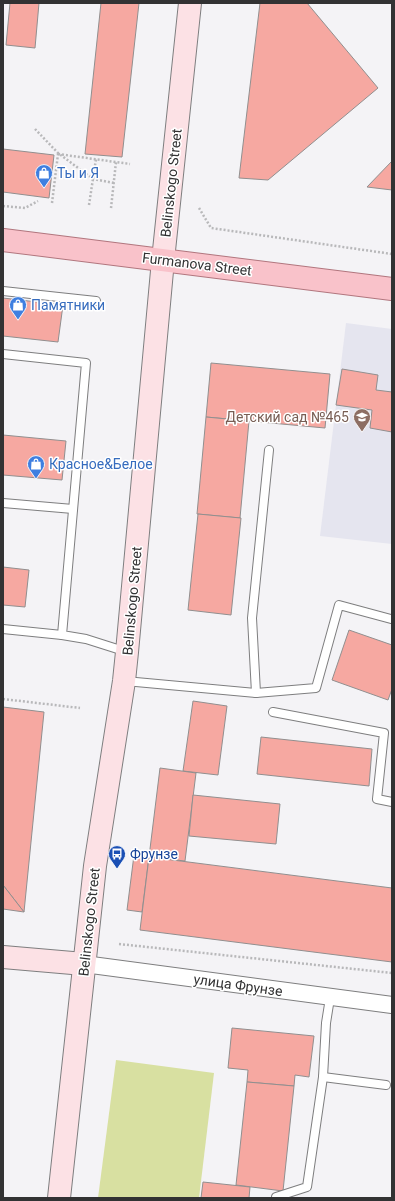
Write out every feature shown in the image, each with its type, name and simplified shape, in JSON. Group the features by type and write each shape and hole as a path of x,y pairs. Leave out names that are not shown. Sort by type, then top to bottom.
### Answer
{"main road":[{"name":"Belinskogo Street","path":"59,1198 95,866 128,652 163,260 190,3"},
{"name":"Furmanova Street","path":"3,240 392,289"},
{"path":"3,957 84,964"}],"street":[{"name":"улица Фрунзе","path":"84,964 330,998 392,1005"}],"lane":[{"path":"3,291 96,301"},
{"path":"3,354 86,363 62,635"},
{"path":"256,693 252,618 269,450"},
{"path":"3,503 73,509"},
{"path":"124,681 256,693 316,688 339,605 391,619"},
{"path":"3,630 62,635 86,639 128,652"},
{"path":"273,712 384,733 377,799 392,802"},
{"path":"276,1198 307,1187 323,1077 326,1023 330,998"},
{"path":"323,1077 386,1085"}],"path":[{"path":"34,129 58,154 93,180 114,183"},
{"path":"58,154 130,164"},
{"path":"52,203 58,154"},
{"path":"89,205 96,159"},
{"path":"111,208 116,162"},
{"path":"3,206 24,208 38,202"},
{"path":"199,208 211,228 392,254"},
{"path":"3,698 80,708"},
{"path":"119,944 392,973"}],"shaded area":[{"name":"Детский сад №465","path":"346,323 392,329 392,544 320,536"}],"green space":[{"path":"116,1060 214,1073 199,1198 98,1198"}],"building":[{"path":"10,3 39,3 35,48 6,45"},
{"path":"101,3 139,3 122,157 85,154"},
{"path":"260,3 307,3 378,88 268,180 239,178"},
{"path":"3,149 54,155 49,198 3,192"},
{"path":"392,161 392,190 367,187"},
{"path":"3,298 63,305 58,342 3,336"},
{"path":"211,363 330,374 325,428 206,417"},
{"path":"342,369 378,375 376,390 392,392 392,432 370,428 372,410 336,405"},
{"path":"206,417 249,421 240,518 197,514"},
{"path":"3,435 66,441 62,480 3,475"},
{"path":"198,514 241,518 231,615 188,610"},
{"path":"3,567 29,570 25,607 3,605"},
{"path":"349,630 392,645 392,689 388,700 332,680"},
{"path":"193,701 227,706 218,775 183,771"},
{"path":"3,707 44,712 24,912 3,885"},
{"path":"261,737 372,749 369,786 257,774"},
{"path":"160,768 196,773 185,861 149,857"},
{"path":"193,795 280,804 276,844 189,836"},
{"path":"134,855 149,857 142,912 127,910"},
{"path":"149,857 392,888 392,962 140,930"},
{"path":"3,885 24,912 3,909"},
{"path":"232,1028 314,1036 309,1077 295,1075 294,1086 247,1082 248,1070 228,1068"},
{"path":"247,1082 294,1086 283,1191 236,1185"},
{"path":"203,1182 250,1187 249,1198 201,1198"}],"place":[{"name":"Ты и Я","path":"44,188"},
{"name":"Памятники","path":"18,320"},
{"name":"Детский сад №465","path":"362,432"},
{"name":"Красное&Белое","path":"36,479"},
{"name":"Фрунзе","path":"117,869"}]}
